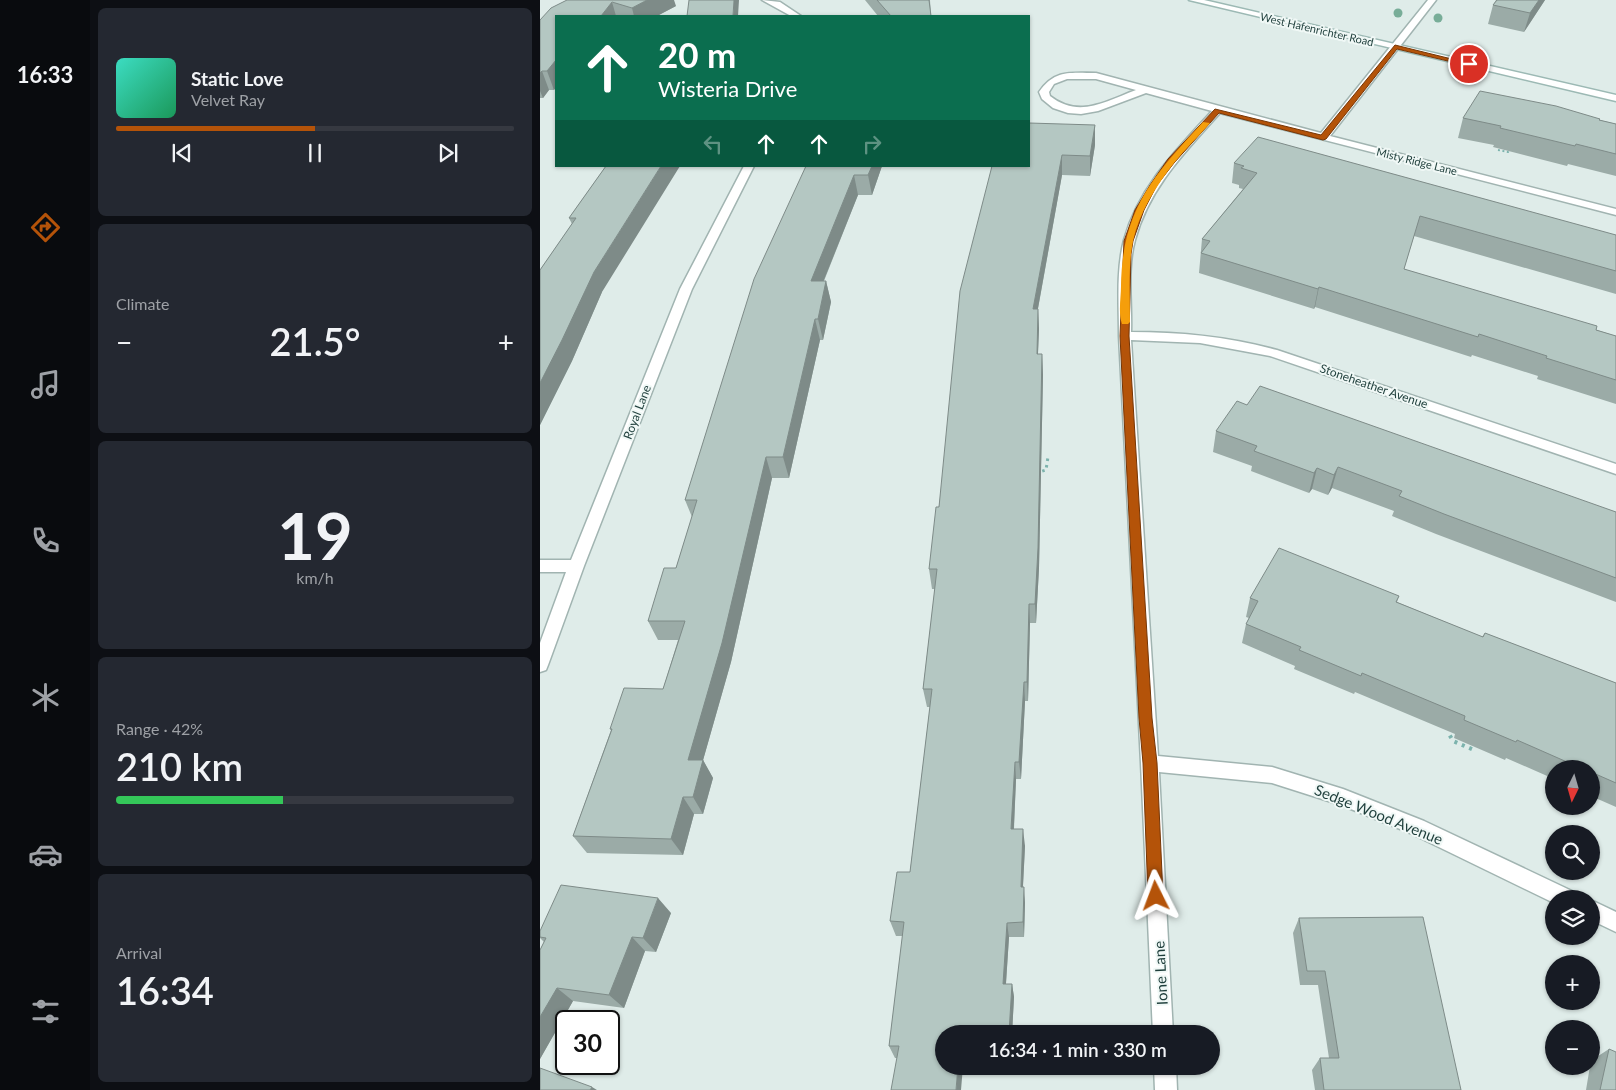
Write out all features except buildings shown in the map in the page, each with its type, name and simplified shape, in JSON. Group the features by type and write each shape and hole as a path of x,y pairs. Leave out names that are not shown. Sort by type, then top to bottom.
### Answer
{"street":[{"path":"766,0 795,15"},
{"name":"West Hafenrichter Road","path":"1193,0 1616,98"},
{"path":"1323,138 1432,0"},
{"name":"Misty Ridge Lane","path":"1145,90 1115,100 1101,108 1078,110 1058,106 1045,97 1044,92 1051,82 1066,76 1076,75 1115,80 1145,90 1323,138 1616,212"},
{"name":"Ione Lane","path":"1163,1025 1150,763 1125,336 1126,268 1129,241 1140,210 1154,185 1171,161 1218,110"},
{"name":"Royal Lane","path":"540,665 576,566 686,289 748,167"},
{"name":"Stoneheather Avenue","path":"1125,336 1195,338 1237,344 1273,353 1616,469"},
{"path":"540,566 576,566"},
{"name":"Sedge Wood Avenue","path":"1150,763 1272,775 1343,797 1417,827 1548,890"},
{"path":"1600,914 1616,922"},
{"path":"1165,1075 1166,1090"}],"path":[{"path":"1498,150 1508,152 1511,147"},
{"path":"1032,473 1041,473 1046,470 1048,457"},
{"path":"1452,726 1449,734 1453,741 1474,750"}],"slow traffic":[{"path":"1125,322 1126,268 1129,241 1140,210 1154,185 1171,161 1206,123"}],"route":[{"path":"1156,896 1125,336 1127,254 1129,241 1140,210 1154,185 1171,161 1218,110 1323,138 1395,47 1469,64"}]}
